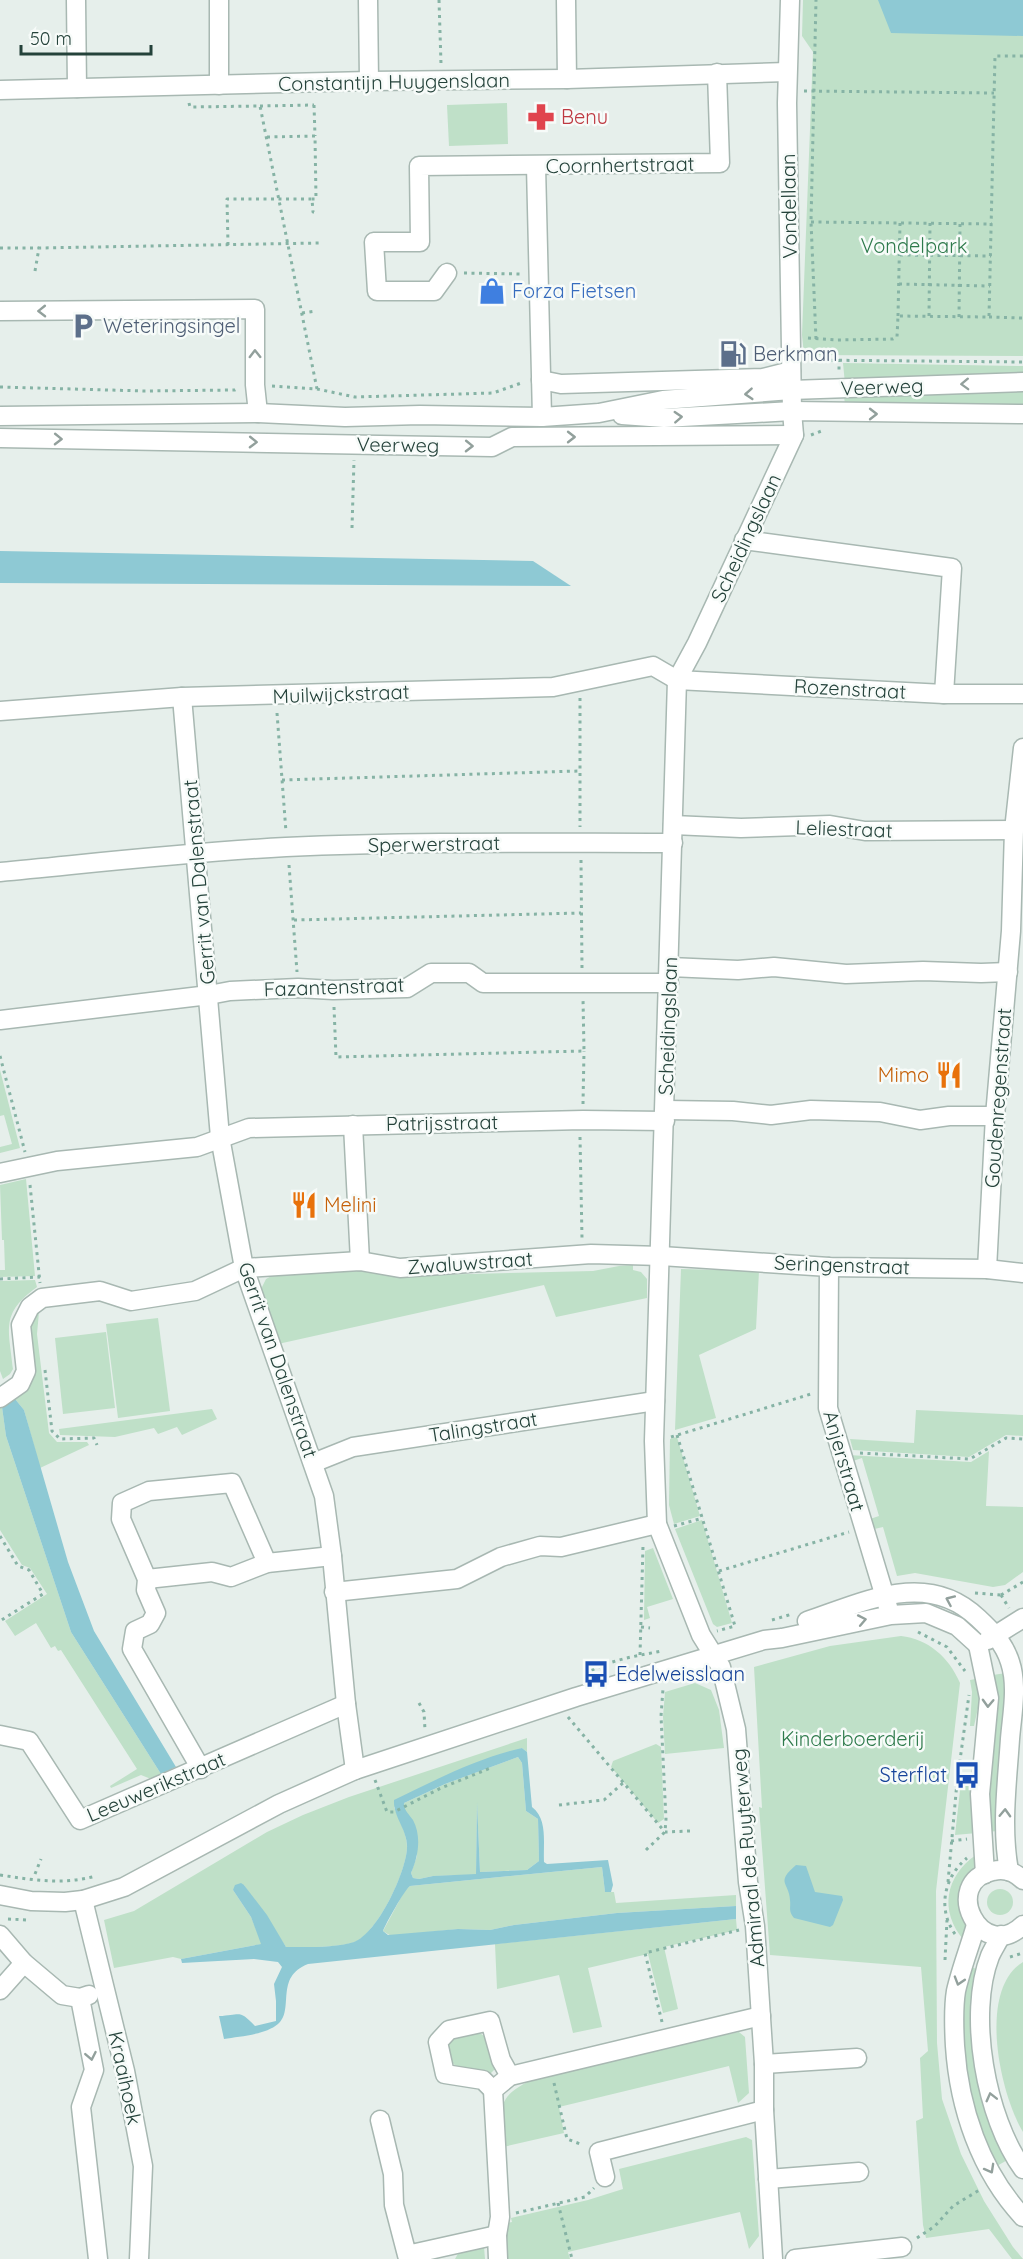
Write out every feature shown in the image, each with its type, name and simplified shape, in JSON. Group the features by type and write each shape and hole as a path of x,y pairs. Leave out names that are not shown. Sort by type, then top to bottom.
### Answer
{"street":[{"path":"76,0 77,88"},
{"path":"219,0 219,85"},
{"path":"368,0 369,81"},
{"path":"566,0 567,79"},
{"name":"Vondellaan","path":"790,0 787,91 792,411"},
{"name":"Constantijn Huygenslaan","path":"0,90 369,81 567,79 787,72"},
{"name":"Coornhertstraat","path":"542,417 536,166 720,163 717,73"},
{"path":"447,273 434,291 377,291 374,242 420,242 419,166 536,166"},
{"path":"0,311 255,309 255,386 258,412"},
{"path":"541,380 561,384 751,379 791,371"},
{"name":"Veerweg","path":"0,416 258,412 345,417 420,415 542,417 599,413 663,400 791,390 1023,382"},
{"path":"792,411 794,435"},
{"name":"Veerweg","path":"599,413 664,418 792,411 1023,414"},
{"name":"Veerweg","path":"0,438 492,447 513,437 794,435"},
{"name":"Scheidingslaan","path":"714,1655 701,1635 657,1524 654,1441 670,975 677,680 697,643 794,435"},
{"path":"744,540 952,568 944,694"},
{"name":"Muilwijckstraat","path":"0,711 182,697 553,687 653,666 677,680"},
{"name":"Rozenstraat","path":"677,680 944,694 1023,693"},
{"name":"Gerrit van Dalenstraat","path":"182,697 220,1137 244,1268 324,1496 346,1704 361,1776"},
{"name":"Goudenregenstraat","path":"987,1269 995,1116 1008,972 1014,830 1023,748"},
{"name":"Leliestraat","path":"673,834 741,828 830,825 865,831 1014,830"},
{"name":"Sperwerstraat","path":"0,872 195,853 299,847 581,843 673,834"},
{"name":"Fazantenstraat","path":"0,1020 230,991 298,988 333,990 407,988 431,973 469,973 483,983 583,984 774,967 846,974 923,971 1008,972"},
{"name":"Patrijsstraat","path":"0,1173 29,1166 197,1147 249,1128 581,1120 733,1111 771,1115 811,1110 880,1112 920,1120 949,1116 995,1116"},
{"path":"353,1125 360,1261"},
{"name":"Zwaluwstraat","path":"244,1268 360,1261 400,1269 582,1254 661,1256"},
{"name":"Seringenstraat","path":"661,1256 829,1267 987,1269 1023,1273"},
{"name":"Anjerstraat","path":"829,1267 828,1408 891,1615"},
{"path":"5,1395 20,1384 26,1371 21,1324 30,1307 42,1298 100,1291 130,1301 195,1291 244,1268"},
{"name":"Talingstraat","path":"313,1463 354,1447 655,1401"},
{"path":"201,1768 132,1649 135,1631 150,1624 156,1613 146,1590 147,1579 121,1519 122,1503 149,1491 232,1483 267,1563"},
{"path":"334,1592 457,1579 510,1554 540,1546 561,1547 657,1524"},
{"path":"147,1579 212,1572 231,1577 267,1563 332,1556"},
{"path":"764,1640 777,1632 884,1595 912,1591 933,1593 968,1608 996,1635 1010,1662 1014,1692 1004,1813 1005,1847 1016,1876"},
{"path":"0,1895 31,1901 83,1900 124,1887 279,1804 576,1697 764,1640 891,1615 926,1613 957,1626 978,1646 989,1698 980,1794 985,1874"},
{"path":"978,1646 1023,1618"},
{"name":"Admiraal de Ruyterweg","path":"714,1655 721,1666 736,1729 748,1882 754,1906 773,2259"},
{"name":"Leeuwerikstraat","path":"0,1735 29,1741 80,1820 346,1704"},
{"path":"1016,1876 1001,1870 985,1874 971,1888 968,1907 976,1925 988,1933 1010,1934 1023,1925"},
{"name":"Kraaihoek","path":"83,1900 124,2071 143,2166 139,2259"},
{"path":"976,1925 956,1991 954,2025 957,2076 967,2120 982,2155 996,2180 1023,2217"},
{"path":"0,1935 24,1963 62,1995 80,1998 105,1990"},
{"path":"1001,1935 990,1957 984,1988 981,2010 982,2044 990,2094 999,2124 1023,2169"},
{"path":"0,1990 24,1963"},
{"path":"80,1998 94,2070 81,2107 98,2259"},
{"path":"494,2090 510,2076 761,2016"},
{"path":"498,2259 494,2090 483,2080 446,2074 438,2042 449,2030 490,2021 501,2060 510,2076"},
{"path":"764,2064 857,2058"},
{"path":"605,2177 599,2152 764,2110"},
{"path":"380,2120 393,2174 394,2205 407,2255 444,2253 499,2226"},
{"path":"768,2179 859,2172"},
{"path":"795,2259 902,2247"}],"path":[{"path":"439,0 441,81"},
{"path":"816,0 811,222 816,339"},
{"path":"989,317 995,56 1023,56"},
{"path":"189,86 190,107 314,105 316,199 227,199 228,245"},
{"path":"787,91 994,93"},
{"path":"260,106 317,389"},
{"path":"267,137 315,136"},
{"path":"312,199 314,212"},
{"path":"811,222 992,224"},
{"path":"791,337 816,339 893,339 897,337 900,223"},
{"path":"929,316 930,224"},
{"path":"958,317 960,224"},
{"path":"0,248 319,243"},
{"path":"35,271 39,248"},
{"path":"899,255 991,256"},
{"path":"447,273 538,274"},
{"path":"899,284 990,286"},
{"path":"302,312 316,311"},
{"path":"898,316 1023,318"},
{"name":"Veerweg","path":"791,371 806,360 1023,362"},
{"path":"0,387 156,391 235,390 245,386 291,386 355,397 493,393 512,385 541,380"},
{"path":"352,528 355,444"},
{"path":"580,682 579,771 584,1051 581,1120 582,1254"},
{"path":"282,780 579,771"},
{"path":"294,921 581,913"},
{"path":"333,990 336,1057 584,1051"},
{"path":"0,1056 29,1166 42,1298"},
{"path":"0,1279 40,1277"},
{"path":"44,1362 52,1431 60,1439 94,1438 98,1445"},
{"path":"654,1441 827,1389"},
{"path":"677,1435 735,1626 701,1635"},
{"path":"841,1452 970,1459 1006,1438 1023,1439"},
{"path":"640,1655 643,1537 657,1524 674,1526 703,1518"},
{"path":"719,1571 863,1527"},
{"path":"0,1536 18,1566 29,1570 43,1594 0,1621"},
{"path":"1000,1595 1023,1582"},
{"path":"641,1627 650,1628"},
{"path":"912,1629 947,1647 966,1672"},
{"path":"663,1684 665,1832"},
{"path":"948,1882 957,1782 969,1696 968,1684"},
{"path":"419,1703 424,1712 425,1735"},
{"path":"574,1713 567,1716 665,1832"},
{"path":"374,1779 387,1812 394,1812 493,1767"},
{"path":"361,1776 374,1779 384,1775"},
{"path":"559,1805 604,1800 623,1783"},
{"path":"646,1850 665,1832 690,1831"},
{"path":"35,1874 41,1859"},
{"path":"0,1875 43,1882 78,1881"},
{"path":"666,2039 645,1953 755,1926"},
{"path":"1014,1956 1023,1953"},
{"path":"550,2067 567,2139 599,2152"},
{"path":"499,2226 558,2203 585,2197 605,2177"},
{"path":"902,2247 935,2226 953,2206 996,2180"},
{"path":"558,2203 572,2259"}],"green space":[{"name":"Vondelpark","path":"803,0 1023,0 1023,356 804,355 802,335 813,52 802,36"},
{"path":"507,103 508,144 449,146 447,105"},
{"path":"843,363 1023,366 1023,377 845,384"},
{"path":"1023,387 1023,409 845,408 844,393"},
{"path":"0,1070 20,1148 0,1153 0,1147 12,1144 4,1115 0,1116"},
{"path":"26,1179 35,1276 0,1277 0,1270 5,1270 0,1185"},
{"path":"633,1265 633,1270 641,1272 647,1279 647,1298 556,1317 544,1285 278,1344 265,1312 261,1289 266,1279 279,1272 362,1271 390,1276 593,1271"},
{"path":"681,1269 759,1271 756,1329 699,1355 716,1418 675,1430"},
{"path":"35,1280 37,1287 17,1305 12,1314 9,1332 13,1369 3,1379 0,1371 0,1281"},
{"path":"39,1312 37,1334 49,1433 57,1442 87,1442 89,1445 40,1468 24,1410 15,1399 26,1390 31,1380 33,1369 30,1334"},
{"path":"158,1318 170,1411 118,1418 106,1324"},
{"path":"106,1332 115,1408 63,1414 55,1338"},
{"path":"2,1407 6,1436 71,1632 161,1774 151,1779 141,1775 111,1788 110,1786 137,1769 61,1650 58,1651 55,1646 51,1648 36,1623 15,1636 5,1621 47,1594 30,1568 22,1565 0,1530 0,1408"},
{"path":"212,1409 217,1419 182,1435 177,1427 158,1434 154,1428 115,1437 60,1435 59,1429"},
{"path":"916,1410 1023,1415 1023,1436 1006,1435 969,1457 853,1450 850,1439 914,1443"},
{"path":"677,1437 700,1516 674,1524 669,1505 670,1439"},
{"path":"989,1451 986,1506 1023,1507 1023,1572 1005,1585 993,1587 915,1573 897,1576 883,1527 870,1530 867,1520 879,1516 862,1458 850,1462 848,1455 971,1462"},
{"path":"702,1520 732,1623 717,1627 713,1624 675,1529"},
{"path":"653,1548 673,1599 647,1607 650,1618 644,1620 645,1551"},
{"name":"Kinderboerderij","path":"901,1636 929,1645 944,1657 960,1683 936,1891 937,2043 942,2099 961,2154 984,2201 1023,2259 1012,2259 989,2229 926,2238 923,2225 916,2121 923,2118 920,2058 928,2051 921,1967 770,1955 759,1807 762,1808 754,1667 830,1646"},
{"path":"1006,1673 1008,1692 998,1831 986,1832 993,1675"},
{"path":"981,1678 982,1690 974,1726 970,1726 972,1692 970,1680"},
{"path":"695,1683 711,1690 719,1710 724,1748 665,1754 663,1717 665,1692"},
{"path":"527,1738 527,1752 522,1748 394,1807 407,1842 406,1858 397,1885 382,1914 364,1936 355,1942 330,1946 286,1947 244,1885 233,1890 251,1917 262,1944 181,1959 173,1957 114,1968 104,1920 134,1911 267,1832 303,1815 349,1797"},
{"path":"656,1744 661,1747 664,1819 658,1823 611,1767 613,1761"},
{"path":"518,1757 522,1763 526,1811 538,1819 539,1861 527,1870 480,1872 477,1803 476,1875 413,1878 411,1873 417,1856 404,1803 445,1784"},
{"path":"962,1773 968,1774 977,1833 955,1835"},
{"path":"976,1855 964,1889 966,1933 964,1940 951,1918 949,1895 958,1873"},
{"path":"602,1867 605,1892 614,1892 616,1903 736,1895 736,1906 617,1913 490,1930 458,1929 391,1936 383,1931 405,1890 410,1886"},
{"path":"1000,1889 1009,1893 1013,1902 1009,1911 1000,1915 991,1911 987,1902 991,1893"},
{"path":"736,1919 737,1930 664,1947 678,2009 663,2013 648,1954 588,1968 602,2027 573,2033 559,1975 497,1989 495,1944"},
{"path":"1023,1962 1023,2132 1007,2093 1001,2069 997,2043 997,2018 1000,1995 1009,1976"},
{"path":"971,1967 982,1971 976,2003 1011,2158 995,2167 982,2139 961,2059 964,1992"},
{"path":"477,2032 486,2038 490,2047 495,2069 489,2075 460,2069 452,2062 449,2055 447,2045 451,2039"},
{"path":"739,2032 745,2037 749,2093 738,2103 729,2066 559,2107 564,2133 503,2147 501,2121 504,2103 514,2090 538,2077 671,2048 695,2039"},
{"path":"746,2137 752,2140 759,2236 749,2249 740,2212 568,2252 570,2259 506,2259 507,2223 512,2222 511,2218 588,2200 623,2189 619,2169"},
{"path":"484,2247 485,2259 455,2259 459,2252"}],"water":[{"path":"878,0 1023,0 1023,36 891,33"},
{"path":"0,551 533,561 571,586 0,583"},
{"path":"15,1399 24,1410 68,1562 94,1631 176,1767 161,1774 71,1632 6,1436 2,1407"},
{"path":"522,1748 527,1752 532,1807 543,1825 544,1862 547,1864 608,1860 613,1885 611,1892 605,1892 602,1867 410,1886 383,1931 388,1935 458,1929 490,1930 617,1913 736,1906 736,1919 308,1964 291,1977 285,2011 278,2024 259,2033 224,2039 219,2016 242,2015 255,2026 276,2021 274,1984 282,1967 278,1962 254,1959 182,1963 181,1959 261,1944 251,1917 233,1890 235,1885 241,1883 244,1885 267,1915 286,1947 329,1946 354,1942 372,1927 381,1915 402,1872 407,1841 394,1806 394,1800 457,1770","holes":["518,1757 522,1763 526,1811 538,1819 539,1861 527,1870 480,1872 477,1802 476,1874 413,1878 411,1873 416,1860 418,1840 416,1827 404,1803 445,1784"]},
{"path":"796,1865 806,1866 815,1892 842,1896 843,1900 833,1925 830,1927 792,1916 785,1879"}],"place":[{"name":"Benu","path":"541,117"},
{"name":"Forza Fietsen","path":"492,291"},
{"name":"Weteringsingel","path":"83,326"},
{"name":"Berkman","path":"733,354"},
{"name":"Mimo","path":"949,1075"},
{"name":"Melini","path":"304,1205"},
{"name":"Edelweisslaan","path":"596,1674"},
{"name":"Sterflat","path":"967,1775"}]}
